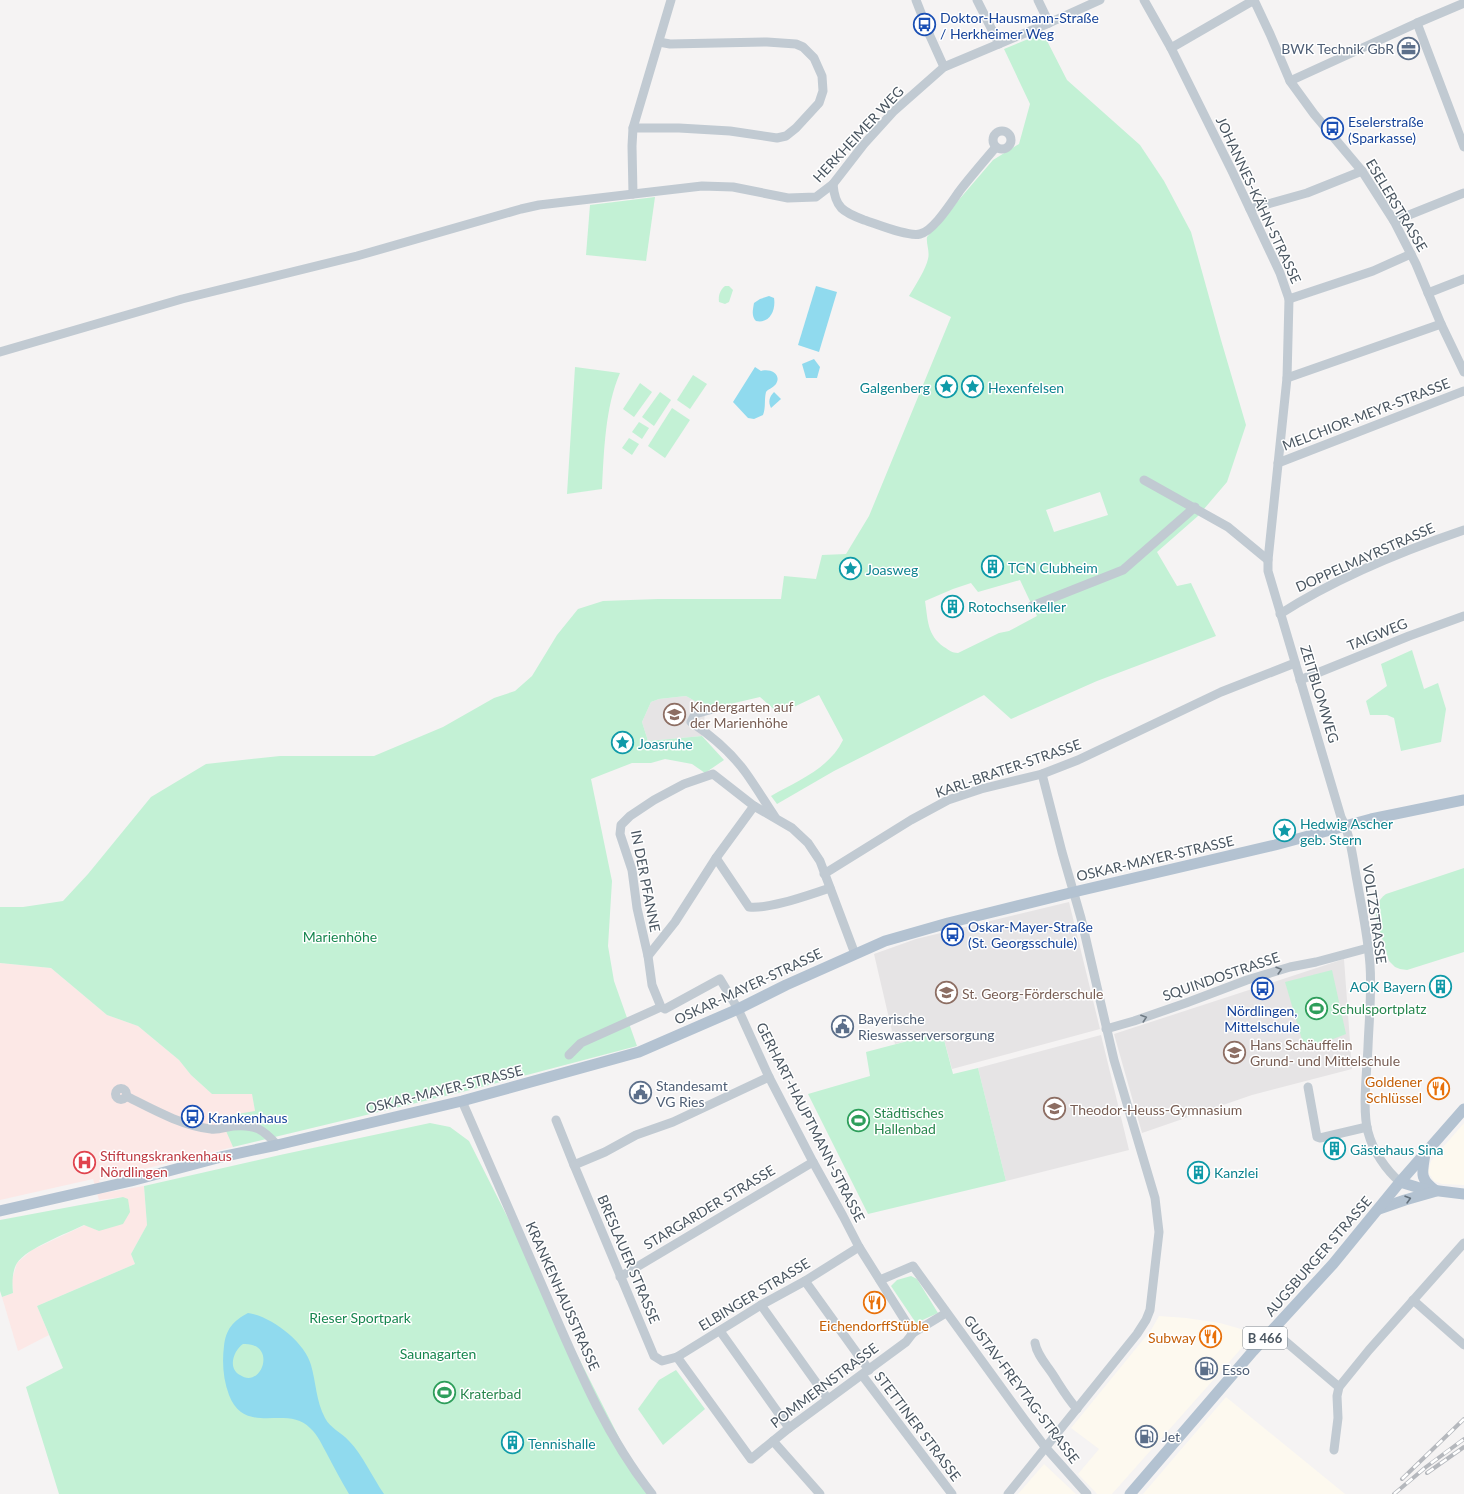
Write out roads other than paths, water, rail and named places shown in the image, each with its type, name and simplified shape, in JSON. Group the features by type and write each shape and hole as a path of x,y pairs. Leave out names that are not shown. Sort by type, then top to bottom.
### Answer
{"main road":[{"name":"OSKAR-MAYER-STRASSE","path":"0,1211 131,1181 221,1157 278,1145 462,1101 639,1052 738,1009 786,985 885,941 948,923 1206,862 1400,812 1464,800"},
{"name":"AUGSBURGER STRASSE","path":"1130,1494 1272,1330 1333,1264 1400,1182 1464,1109"},
{"path":"1426,1153 1423,1177 1429,1186 1437,1191"},
{"path":"1400,1182 1423,1189 1464,1194"},
{"path":"1379,1209 1437,1191"}],"street":[{"path":"633,194 633,128 671,0"},
{"path":"916,0 944,67"},
{"path":"977,0 998,44"},
{"path":"1038,0 1049,23"},
{"name":"JOHANNES-KÄHN-STRASSE","path":"1144,0 1171,48 1250,209 1280,273 1289,299 1287,378 1268,570"},
{"path":"1171,48 1254,0"},
{"name":"ESELERSTRASSE","path":"1254,0 1290,81 1314,114 1362,171 1394,221 1411,254 1440,324 1464,372"},
{"name":"HERKHEIMER WEG","path":"0,352 182,299 357,256 539,205 702,186 733,187 788,198 816,197 833,184 864,144 893,112 944,67 1097,1"},
{"path":"1290,81 1460,3"},
{"path":"1417,23 1464,147"},
{"path":"633,128 679,128 730,131 777,138 786,136 796,128 819,103 823,91 822,76 814,58 803,47 796,44 767,42 670,44 659,42"},
{"path":"833,184 835,199 838,207 848,214 891,229 914,235 925,233 936,222 996,147"},
{"path":"1250,209 1307,193 1362,171"},
{"path":"1394,221 1464,193"},
{"path":"1289,299 1373,271 1411,254"},
{"path":"1428,293 1464,279"},
{"path":"1287,378 1440,324"},
{"name":"MELCHIOR-MEYR-STRASSE","path":"1278,463 1464,391"},
{"path":"1144,480 1195,507 1228,527 1268,560"},
{"path":"1032,606 1123,570 1195,507"},
{"name":"DOPPELMAYRSTRASSE","path":"1280,614 1305,598 1368,568 1425,543 1464,530"},
{"name":"ZEITBLOMWEG","path":"1268,570 1341,817 1346,826"},
{"name":"TAIGWEG","path":"1300,680 1409,636 1464,616"},
{"name":"KARL-BRATER-STRASSE","path":"824,874 911,820 948,800 981,789 1042,774 1221,692 1295,663"},
{"path":"713,709 695,714 691,722 706,731 723,746 745,771 777,819"},
{"name":"IN DER PFANNE","path":"661,1007 652,985 648,956 637,908 632,870 620,834 621,825 630,816 654,800 684,784 713,774 754,806 792,828 808,843 820,861 855,954"},
{"path":"1008,1494 1137,1334 1146,1320 1150,1310 1159,1232 1154,1193 1106,1029 1074,892 1042,774"},
{"name":"IN DER PFANNE","path":"648,956 675,922 716,858 754,806"},
{"name":"VOLTZSTRASSE","path":"1346,826 1368,948 1370,1002 1366,1112 1367,1127 1373,1145 1391,1174 1400,1182"},
{"path":"716,858 749,907 757,908 830,888"},
{"name":"SQUINDOSTRASSE","path":"1106,1029 1186,1004 1247,980 1290,967 1316,962 1368,948"},
{"path":"569,1056 580,1043 661,1007 665,1008 720,979 738,1009"},
{"name":"GERHART-HAUPTMANN-STRASSE","path":"738,1009 769,1077 813,1162 859,1247 913,1333"},
{"path":"574,1165 605,1152 636,1135 673,1122 769,1077"},
{"path":"1308,1087 1317,1136 1320,1138 1367,1127"},
{"path":"126,1096 183,1122 212,1130 232,1126 251,1126 267,1134 278,1145"},
{"name":"KRANKENHAUSSTRASSE","path":"462,1101 576,1363 606,1424 639,1478 652,1494"},
{"name":"BRESLAUER STRASSE","path":"556,1120 654,1356 662,1361"},
{"name":"STARGARDER STRASSE","path":"620,1277 813,1162"},
{"path":"1334,1450 1338,1418 1337,1396 1340,1387 1369,1350 1464,1243"},
{"name":"ELBINGER STRASSE","path":"662,1361 677,1357 859,1247"},
{"name":"GUSTAV-FREYTAG-STRASSE","path":"880,1280 913,1266 948,1316 1046,1448 1087,1494"},
{"name":"STETTINER STRASSE","path":"804,1281 952,1494"},
{"path":"1413,1300 1464,1345"},
{"path":"761,1305 828,1400"},
{"name":"POMMERNSTRASSE","path":"677,1357 751,1459 789,1428 906,1342 913,1333 948,1316"},
{"path":"1272,1330 1340,1387"},
{"path":"720,1331 789,1428"},
{"path":"1035,1343 1036,1351 1055,1377 1068,1400 1076,1409"},
{"path":"773,1441 820,1494"}],"water":[{"path":"816,286 837,292 819,352 798,345"},
{"path":"769,296 774,298 774,307 771,315 765,320 756,321 753,315 754,303"},
{"path":"814,359 820,367 817,378 806,378 802,364"},
{"path":"755,367 761,371 771,371 776,375 777,380 776,384 766,392 763,415 754,419 748,418 733,402"},
{"path":"774,392 781,399 771,408 770,400"},
{"path":"248,1313 267,1319 286,1332 302,1348 308,1356 313,1371 318,1398 325,1418 330,1425 354,1446 384,1494 349,1494 318,1437 301,1421 278,1418 256,1418 245,1414 236,1407 229,1395 225,1383 223,1352 226,1335 231,1326","holes":["243,1344 254,1345 260,1350 263,1357 263,1364 260,1371 255,1376 248,1378 236,1372 233,1359 237,1350"]}],"railway":[{"path":"1402,1479 1464,1419"},
{"path":"1394,1494 1426,1467 1464,1439"},
{"path":"1427,1473 1464,1447"}],"place":[{"name":"Doktor-Hausmann-Straße / Herkheimer Weg","path":"925,25"},
{"name":"BWK Technik GbR","path":"1409,48"},
{"name":"Eselerstraße (Sparkasse)","path":"1332,129"},
{"name":"Galgenberg","path":"946,387"},
{"name":"Hexenfelsen","path":"973,387"},
{"name":"TCN Clubheim","path":"993,567"},
{"name":"Joasweg","path":"851,569"},
{"name":"Rotochsenkeller","path":"953,606"},
{"name":"Kindergarten auf der Marienhöhe","path":"675,714"},
{"name":"Joasruhe","path":"623,743"},
{"name":"Hedwig Ascher geb. Stern","path":"1284,831"},
{"name":"Oskar-Mayer-Straße (St. Georgsschule)","path":"952,934"},
{"name":"AOK Bayern","path":"1441,986"},
{"name":"Nördlingen, Mittelschule","path":"1262,988"},
{"name":"St. Georg-Förderschule","path":"947,993"},
{"name":"Schulsportplatz","path":"1317,1008"},
{"name":"Bayerische Rieswasserversorgung","path":"842,1026"},
{"name":"Hans Schäuffelin Grund- und Mittelschule","path":"1235,1052"},
{"name":"Goldener Schlüssel","path":"1438,1089"},
{"name":"Standesamt VG Ries","path":"640,1093"},
{"name":"Theodor-Heuss-Gymnasium","path":"1054,1109"},
{"name":"Krankenhaus","path":"193,1117"},
{"name":"Städtisches Hallenbad","path":"858,1120"},
{"name":"Gästehaus Sina","path":"1335,1149"},
{"name":"Stiftungskrankenhaus Nördlingen","path":"85,1163"},
{"name":"Kanzlei","path":"1198,1172"},
{"name":"EichendorffStüble","path":"874,1303"},
{"name":"Subway","path":"1211,1337"},
{"name":"Esso","path":"1207,1369"},
{"name":"Kraterbad","path":"444,1393"},
{"name":"Jet","path":"1147,1436"},
{"name":"Tennishalle","path":"513,1443"}],"park label":[{"name":"Marienhöhe","path":"340,936"},
{"name":"Rieser Sportpark","path":"360,1317"},
{"name":"Saunagarten","path":"438,1353"}]}
